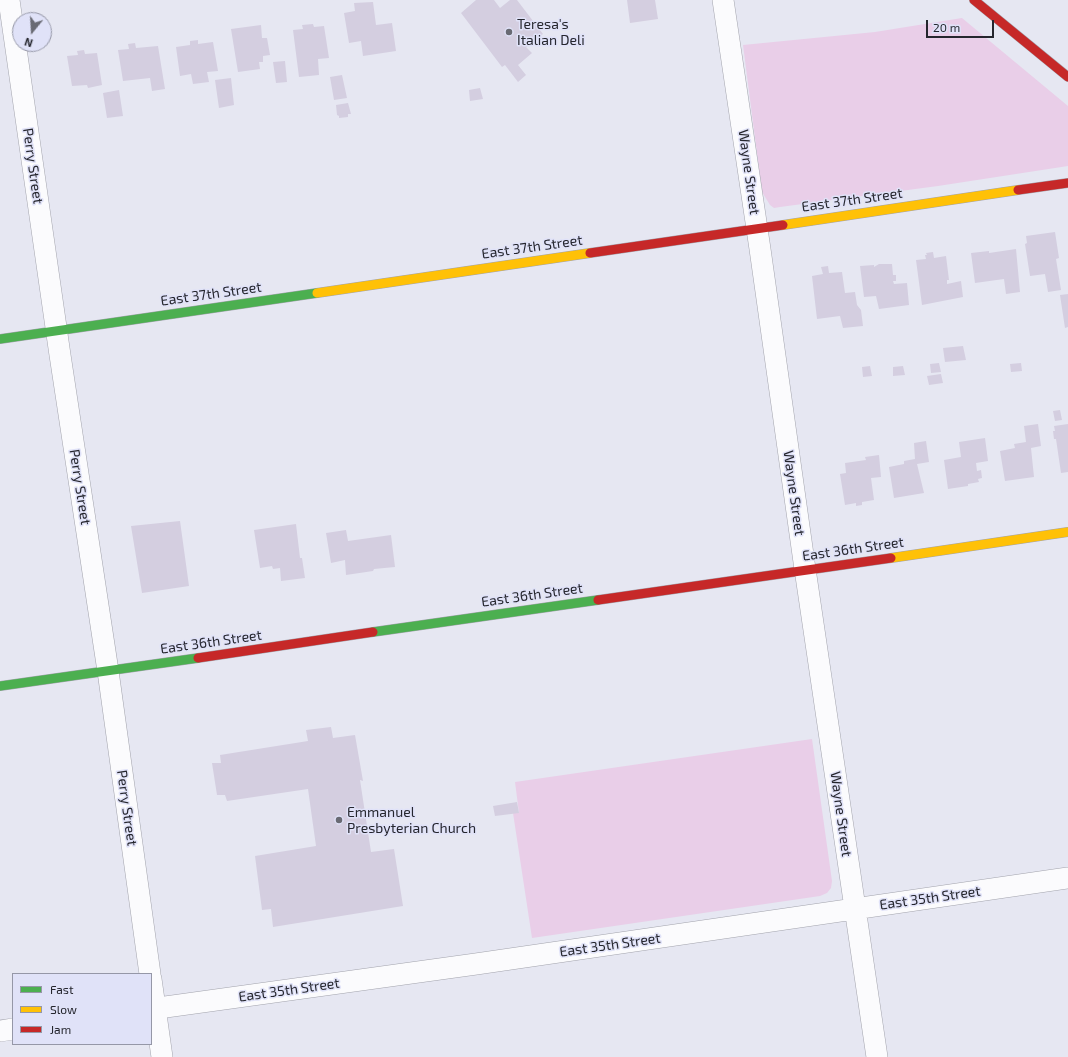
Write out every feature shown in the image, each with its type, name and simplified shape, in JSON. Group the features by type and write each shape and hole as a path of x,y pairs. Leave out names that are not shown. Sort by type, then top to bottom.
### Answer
{"street":[{"name":"Perry Street","path":"9,0 108,671 150,973"},
{"name":"Wayne Street","path":"723,0 877,1057"},
{"path":"974,0 1068,77"},
{"name":"East 37th Street","path":"0,339 1068,183"},
{"name":"East 36th Street","path":"0,686 1068,532"},
{"name":"East 35th Street","path":"153,1008 476,964 1068,878"},
{"path":"152,994 153,1008 162,1057"},
{"path":"0,1031 12,1029"}],"shaded area":[{"path":"962,18 1068,106 1068,166 938,186 774,208 770,205 762,192 743,45 875,32"},
{"path":"812,739 832,881 831,888 827,893 820,896 532,938 513,813 519,813 515,782"}],"building":[{"path":"476,0 494,0 500,8 510,0 517,0 543,34 526,47 532,53 518,65 526,75 518,82 505,65 502,67 461,13"},
{"path":"627,0 655,0 658,19 630,23"},
{"path":"373,2 376,25 392,23 396,51 363,56 361,41 349,43 344,13 355,11 354,3"},
{"path":"313,24 314,27 324,26 329,58 318,59 319,75 299,77 293,30 303,29 302,25"},
{"path":"261,25 262,38 267,38 270,55 263,56 263,62 259,62 260,69 238,72 231,29"},
{"path":"198,40 198,44 213,42 218,71 207,72 209,82 193,84 191,74 180,76 176,47 190,45 190,41"},
{"path":"135,43 136,48 158,46 165,89 152,91 150,78 123,81 118,50 129,49 128,44"},
{"path":"84,50 85,54 97,53 102,85 88,88 87,85 72,86 67,56 78,55 77,51"},
{"path":"285,61 287,82 276,83 273,62"},
{"path":"342,75 347,98 334,100 330,77"},
{"path":"231,78 234,105 219,108 215,80"},
{"path":"480,88 483,99 470,101 469,90"},
{"path":"119,90 123,116 107,118 103,93"},
{"path":"348,103 351,114 348,114 348,117 339,118 337,115 336,105"},
{"path":"1055,232 1059,258 1056,259 1061,290 1048,292 1045,274 1030,276 1025,244 1027,243 1026,236"},
{"path":"1016,249 1020,292 1006,294 1004,279 975,283 971,253 989,251 989,253"},
{"path":"933,252 934,258 946,256 949,280 947,280 947,284 961,281 963,297 922,305 916,260 926,259 926,253"},
{"path":"879,264 892,264 893,275 896,275 896,281 893,281 894,284 907,283 909,305 879,309 876,296 864,297 860,266 874,265 874,267"},
{"path":"828,266 829,273 842,272 845,293 855,292 857,305 861,310 863,326 843,328 840,316 817,319 812,276 823,274 821,267"},
{"path":"1068,294 1068,327 1065,328 1060,295"},
{"path":"963,346 966,360 945,362 943,348"},
{"path":"939,363 941,372 931,373 930,364"},
{"path":"1021,363 1022,371 1011,372 1010,364"},
{"path":"870,366 872,376 863,377 862,367"},
{"path":"903,366 905,375 893,376 893,367"},
{"path":"941,374 943,383 929,385 927,376"},
{"path":"1060,410 1062,420 1055,421 1053,411"},
{"path":"1038,424 1041,446 1031,448 1034,477 1005,481 1000,451 1015,448 1014,444 1026,442 1024,426"},
{"path":"1068,424 1068,472 1061,473 1056,439 1054,439 1053,431 1055,431 1054,426"},
{"path":"985,438 988,461 976,463 977,471 981,470 982,478 978,479 979,482 968,484 968,486 948,489 944,460 961,457 959,442"},
{"path":"926,441 929,462 917,464 924,493 894,498 889,467 904,464 904,461 915,459 914,443"},
{"path":"879,455 881,477 871,478 874,500 862,502 862,505 856,506 856,503 845,505 840,474 846,473 845,463 866,460 865,457"},
{"path":"180,521 189,586 142,593 131,526"},
{"path":"296,524 300,558 302,558 305,578 281,581 280,568 273,569 272,566 260,568 254,530"},
{"path":"346,530 348,541 391,535 395,567 374,569 373,571 346,575 345,560 331,563 326,533"},
{"path":"331,727 333,738 355,735 363,781 360,780 371,852 394,849 403,906 273,927 271,909 262,910 255,856 316,846 308,789 227,801 225,795 217,795 212,763 221,763 220,755 308,741 306,730"},
{"path":"517,802 519,813 495,816 493,806"}],"traffic: fast":[{"path":"0,339 317,293"},
{"path":"373,632 598,600"},
{"path":"0,686 198,658"}],"traffic: slow":[{"path":"783,225 1018,190"},
{"path":"317,293 590,253"},
{"path":"891,558 1068,532"}],"traffic: jam":[{"path":"974,0 1068,77"},
{"path":"1018,190 1068,183"},
{"path":"590,253 783,225"},
{"path":"598,600 891,558"},
{"path":"198,658 373,632"}],"place":[{"name":"Teresa's Italian Deli","path":"509,32"},
{"name":"Emmanuel Presbyterian Church","path":"339,820"}]}
